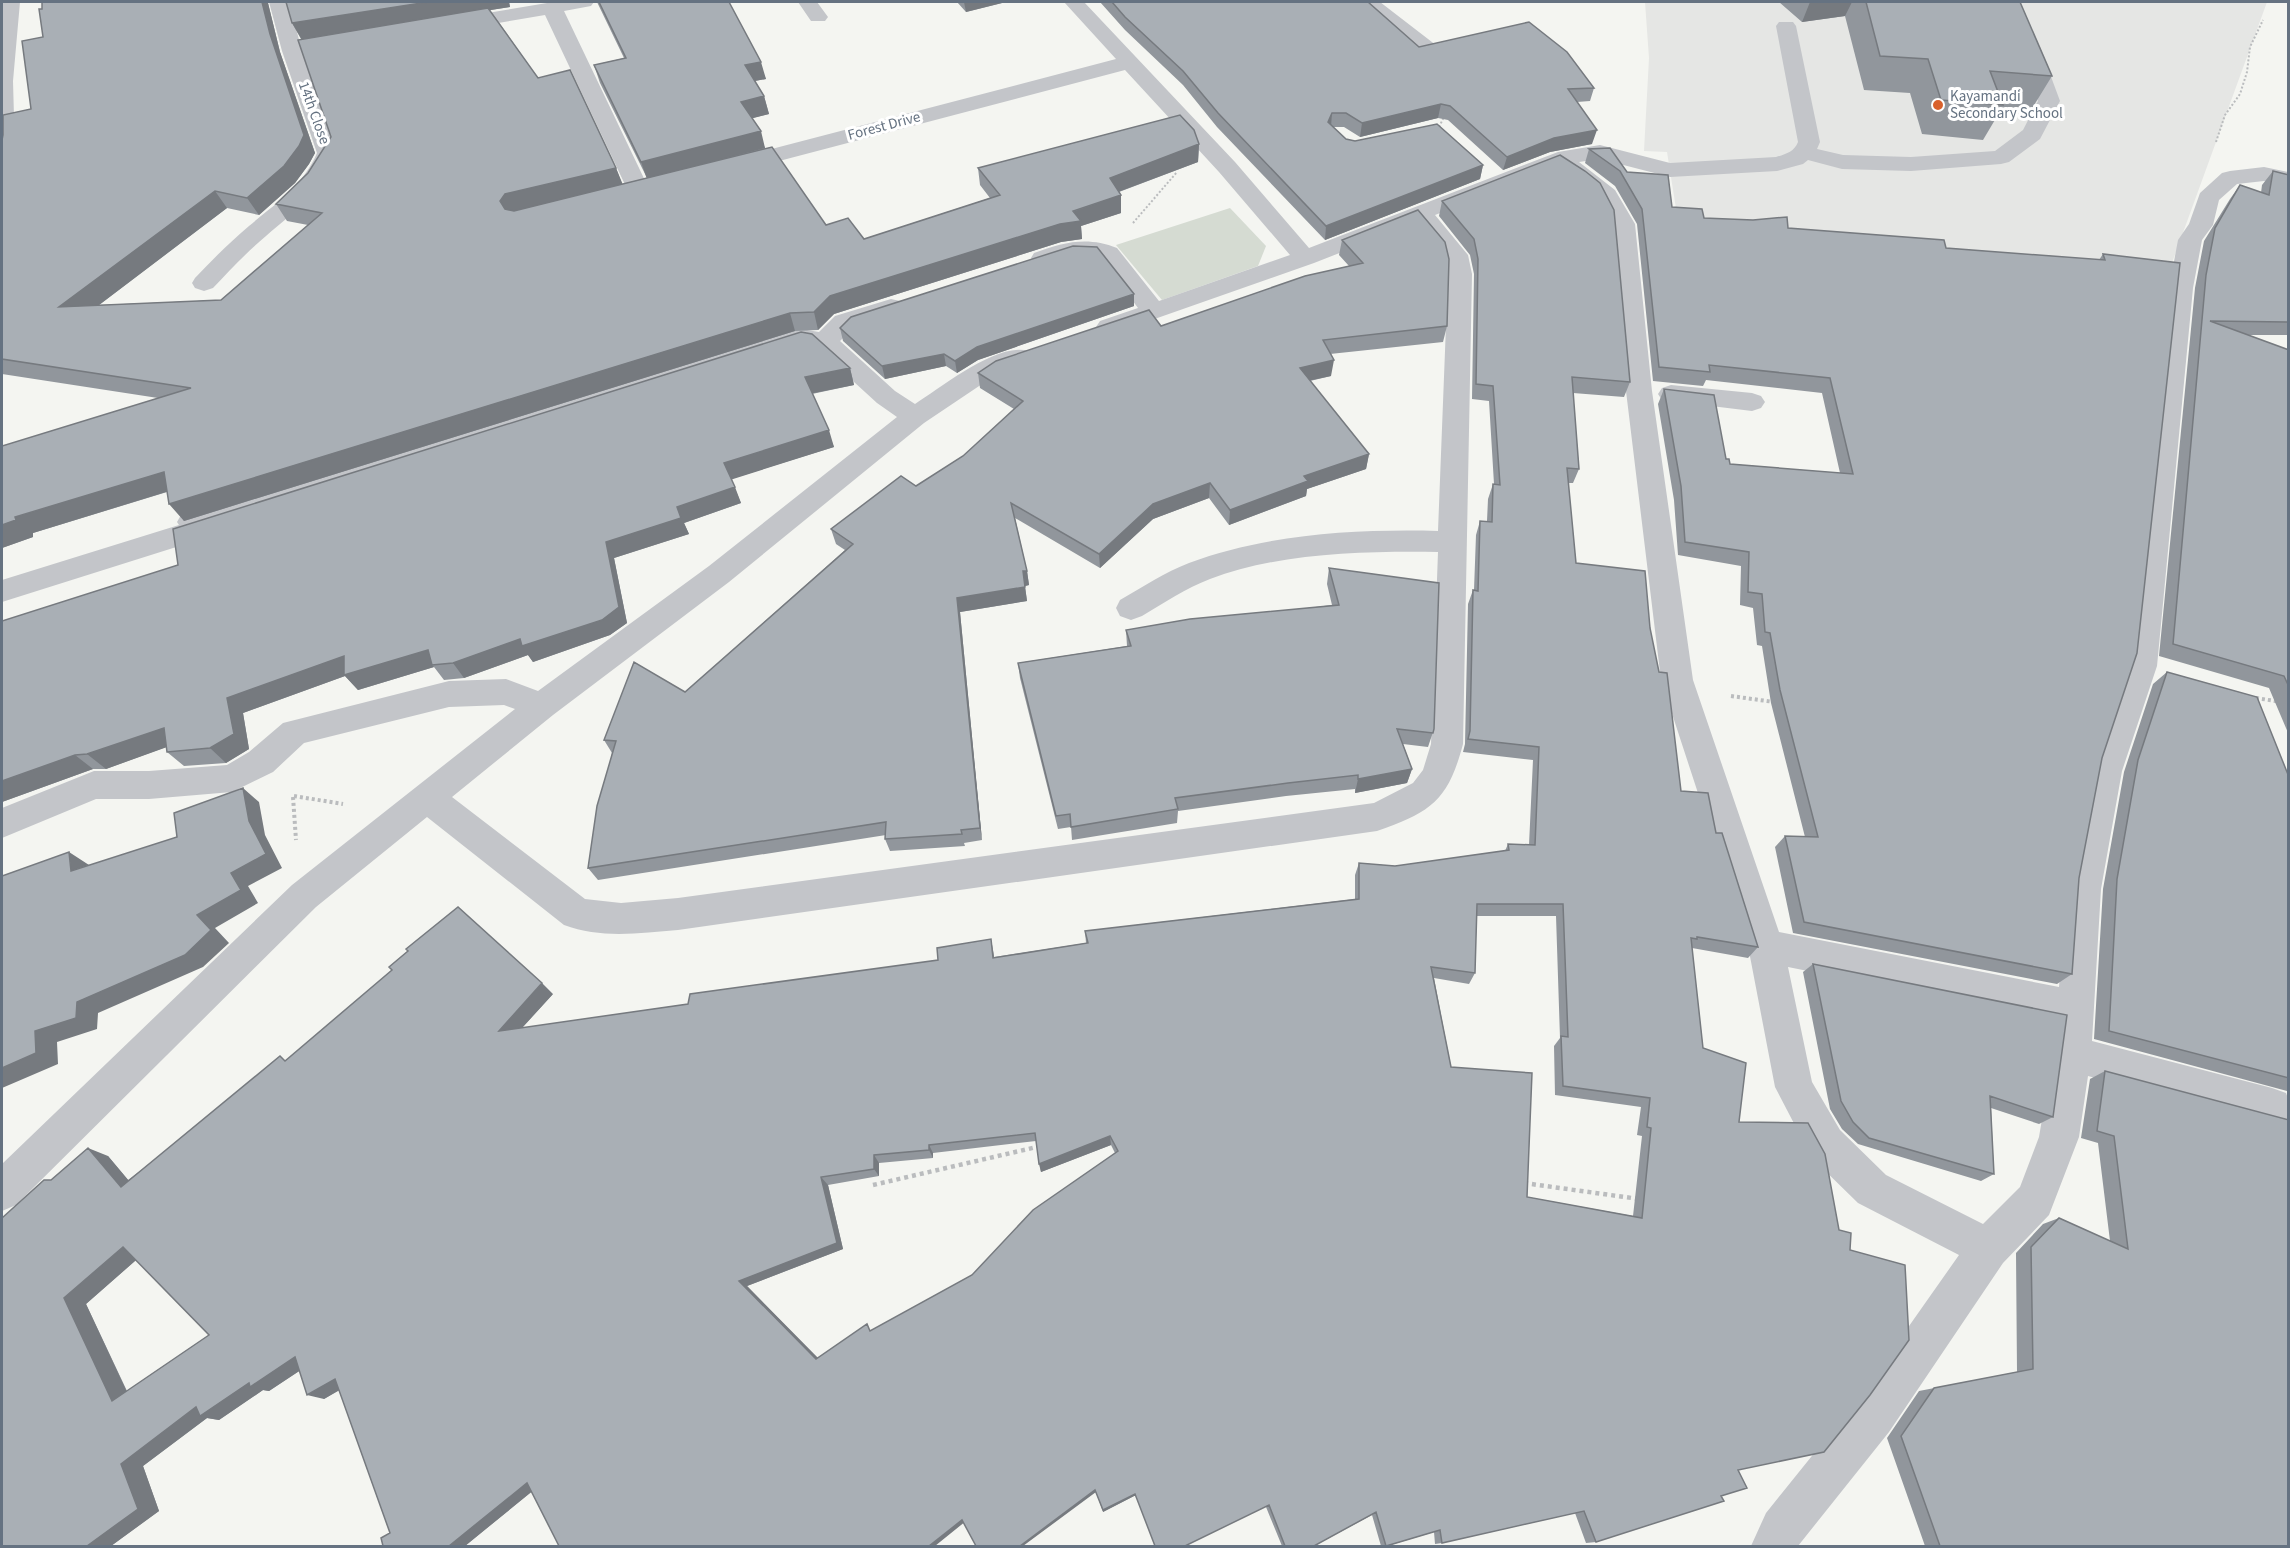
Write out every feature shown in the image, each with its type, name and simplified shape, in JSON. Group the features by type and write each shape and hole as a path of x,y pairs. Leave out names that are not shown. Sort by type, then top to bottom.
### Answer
{"street":[{"path":"2,160 4,153 2,81 11,2"},
{"name":"14th Close","path":"204,282 310,184 324,167 328,153 292,51 279,2"},
{"path":"434,28 584,2"},
{"path":"1074,2 1198,135 1305,258"},
{"path":"1368,2 1431,49"},
{"path":"1805,152 1842,162 1911,164 2001,157 2032,135 2049,100 2030,47 1992,2"},
{"path":"552,8 628,193 662,185"},
{"path":"1088,335 1305,258 1558,159 1600,152 1670,170 1782,163 1795,159 1805,152 1809,142 1809,132 1786,26"},
{"path":"292,51 316,47"},
{"name":"Forest Drive","path":"719,170 1130,62"},
{"path":"1443,120 1499,181"},
{"path":"1558,159 1603,188 1615,203 1623,224 1639,391 1677,680 1766,946 1794,1087 1826,1144 1872,1189 1988,1248"},
{"path":"1774,1546 1782,1529 1873,1416 1988,1248 2035,1200 2059,1137 2072,1054 2084,889 2106,771 2152,669 2181,288 2190,240 2201,225 2208,198 2230,178 2264,174 2289,179"},
{"path":"426,797 577,914 621,919 678,914 1377,818 1418,800 1431,788 1442,766 1447,744 1460,274 1455,255 1420,213"},
{"path":"1016,266 1070,249 1098,248 1109,253 1154,312"},
{"path":"825,341 844,322 917,298"},
{"path":"7,590 82,559 204,517 678,366 806,334 828,343 907,418"},
{"path":"7,590 805,339 825,341 907,418"},
{"path":"2,1191 303,896 542,706 719,574 907,418 988,368 1043,350"},
{"path":"1639,391 1752,402"},
{"path":"1131,608 1201,571 1241,559 1298,550 1368,543 1417,540 1454,542"},
{"path":"2,823 94,785 232,778 261,762 294,732 449,694 506,692 542,706"},
{"path":"1766,946 2074,1007"},
{"path":"2072,1054 2272,1107"}],"path":[{"path":"2230,178 2214,147 2225,115 2240,94 2247,72 2250,47 2263,20"},
{"path":"1098,248 1127,230 1174,178 1198,135"},
{"path":"1677,680 1741,698 1776,703"},
{"path":"2256,698 2289,703"},
{"path":"261,762 293,796 375,810 426,797"},
{"path":"873,1185 1045,1145"},
{"path":"1519,1182 1647,1200"}],"shaded area":[{"name":"Kayamandi Secondary School","path":"1645,2 2267,2 2165,282 1681,240 1667,152 1644,151 1649,58"},
{"path":"1230,208 1266,246 1258,266 1162,300 1116,245"}],"building":[{"path":"42,2 262,2 270,34 304,135 284,166 247,198 215,191 59,307 221,300 322,213 276,204 308,173 331,137 298,40 488,8 538,78 570,70 616,168 505,194 500,201 505,209 514,211 772,147 826,225 848,218 864,239 1000,195 978,168 1180,115 1194,130 1199,144 1110,178 1121,195 1073,211 1081,221 1060,224 830,296 814,312 790,313 169,504 164,472 15,517 16,520 2,525 2,446 191,388 2,359 3,115 31,109 22,41 43,37 39,9 42,9"},
{"path":"286,2 428,2 292,23"},
{"path":"599,2 729,2 761,62 745,65 764,96 741,102 761,131 641,162 594,65 626,58"},
{"path":"1112,2 1368,2 1419,47 1529,22 1567,52 1594,88 1568,89 1597,130 1554,138 1507,157 1450,106 1441,104 1362,123 1346,113 1332,113 1328,122 1346,139 1355,141 1437,124 1483,165 1326,226 1218,113 1183,71"},
{"path":"1866,2 2020,2 2052,76 1990,71 2003,105 1941,100 1928,59 1880,56"},
{"path":"1610,148 1627,172 1668,175 1672,207 1702,209 1704,218 1753,220 1787,217 1788,228 1944,240 1946,248 2105,260 2103,254 2180,263 2137,653 2102,758 2079,878 2072,974 1804,922 1785,836 1818,837 1780,690 1770,633 1765,632 1762,594 1748,592 1749,552 1685,542 1681,486 1664,389 1714,395 1726,459 1729,459 1730,464 1853,474 1830,378 1709,365 1710,372 1659,367 1642,209 1620,171 1589,149"},
{"path":"1560,155 1600,183 1614,210 1630,382 1572,377 1579,469 1567,468 1576,563 1645,571 1650,628 1659,672 1667,673 1681,791 1708,793 1716,833 1722,833 1758,947 1691,938 1703,1048 1746,1063 1739,1122 1808,1123 1825,1154 1839,1230 1851,1233 1850,1250 1905,1265 1909,1340 1870,1395 1824,1452 1738,1470 1747,1488 1721,1496 1724,1501 1596,1542 1584,1511 1442,1543 1440,1530 1386,1546 1376,1512 1314,1546 1285,1546 1269,1505 1185,1546 1155,1546 1135,1494 1103,1510 1095,1490 1020,1546 976,1546 962,1520 929,1546 559,1546 527,1483 449,1546 383,1546 381,1538 390,1533 335,1379 307,1395 295,1357 250,1387 249,1383 200,1416 196,1407 121,1464 138,1509 87,1546 2,1546 2,1218 44,1180 51,1180 88,1148 121,1187 280,1056 285,1061 392,970 389,967 408,951 406,949 458,907 542,983 499,1031 688,1004 690,994 938,960 937,948 991,939 993,958 1088,943 1085,931 1359,899 1359,863 1395,866 1509,850 1508,844 1535,845 1539,747 1468,739 1473,590 1478,591 1480,521 1492,522 1493,484 1500,485 1493,386 1476,384 1478,259 1474,239 1442,201","holes":["1477,904 1563,904 1568,1037 1561,1036 1563,1086 1650,1098 1647,1127 1651,1128 1642,1218 1527,1197 1532,1073 1451,1067 1431,967 1475,973","1035,1133 1039,1164 1110,1136 1118,1151 1033,1210 972,1275 870,1331 867,1324 816,1359 739,1281 837,1243 821,1177 874,1169 874,1155 929,1150 929,1145","123,1247 209,1335 112,1401 64,1298"]},
{"path":"2273,171 2289,175 2289,322 2210,321 2289,350 2289,687 2284,676 2173,644 2206,275 2215,228 2240,185 2269,195"},
{"path":"1418,210 1445,242 1449,259 1447,326 1323,340 1334,360 1300,368 1369,454 1304,476 1308,481 1230,510 1210,483 1153,504 1099,554 1011,503 1027,571 1023,571 1025,587 957,598 980,828 961,830 962,834 885,839 886,822 588,868 597,806 616,741 604,740 634,662 685,692 853,544 831,529 901,476 916,486 963,456 1023,401 978,373 996,361 1149,310 1161,326 1305,276 1363,263 1342,240"},
{"path":"1073,246 1097,247 1134,294 977,347 955,361 944,354 882,366 840,328 851,317"},
{"path":"801,332 812,334 850,368 805,377 829,430 724,463 735,487 677,507 681,518 606,542 619,607 602,620 522,646 520,639 453,663 432,665 428,650 344,675 344,656 227,698 234,734 210,748 167,752 164,728 87,754 75,755 2,781 2,621 178,565 173,529"},
{"path":"1329,568 1439,583 1433,733 1397,729 1412,769 1358,779 1358,775 1175,798 1178,809 1071,827 1070,814 1056,816 1018,663 1131,646 1126,630 1190,619 1339,605"},
{"path":"2167,672 2257,697 2289,777 2289,1078 2109,1031 2117,879 2138,760"},
{"path":"243,788 249,821 266,854 231,873 241,890 197,915 211,930 185,955 77,1002 76,1018 35,1031 36,1053 2,1068 2,876 69,852 71,871 177,837 174,813"},
{"path":"1813,964 2067,1015 2053,1117 1990,1096 1994,1174 1869,1138 1853,1122 1841,1101"},
{"path":"2105,1071 2289,1120 2289,1546 1940,1546 1901,1436 1934,1388 2033,1369 2031,1247 2059,1218 2128,1249 2114,1136 2097,1131"}],"place":[{"name":"Kayamandi Secondary School","path":"1938,105"}]}
